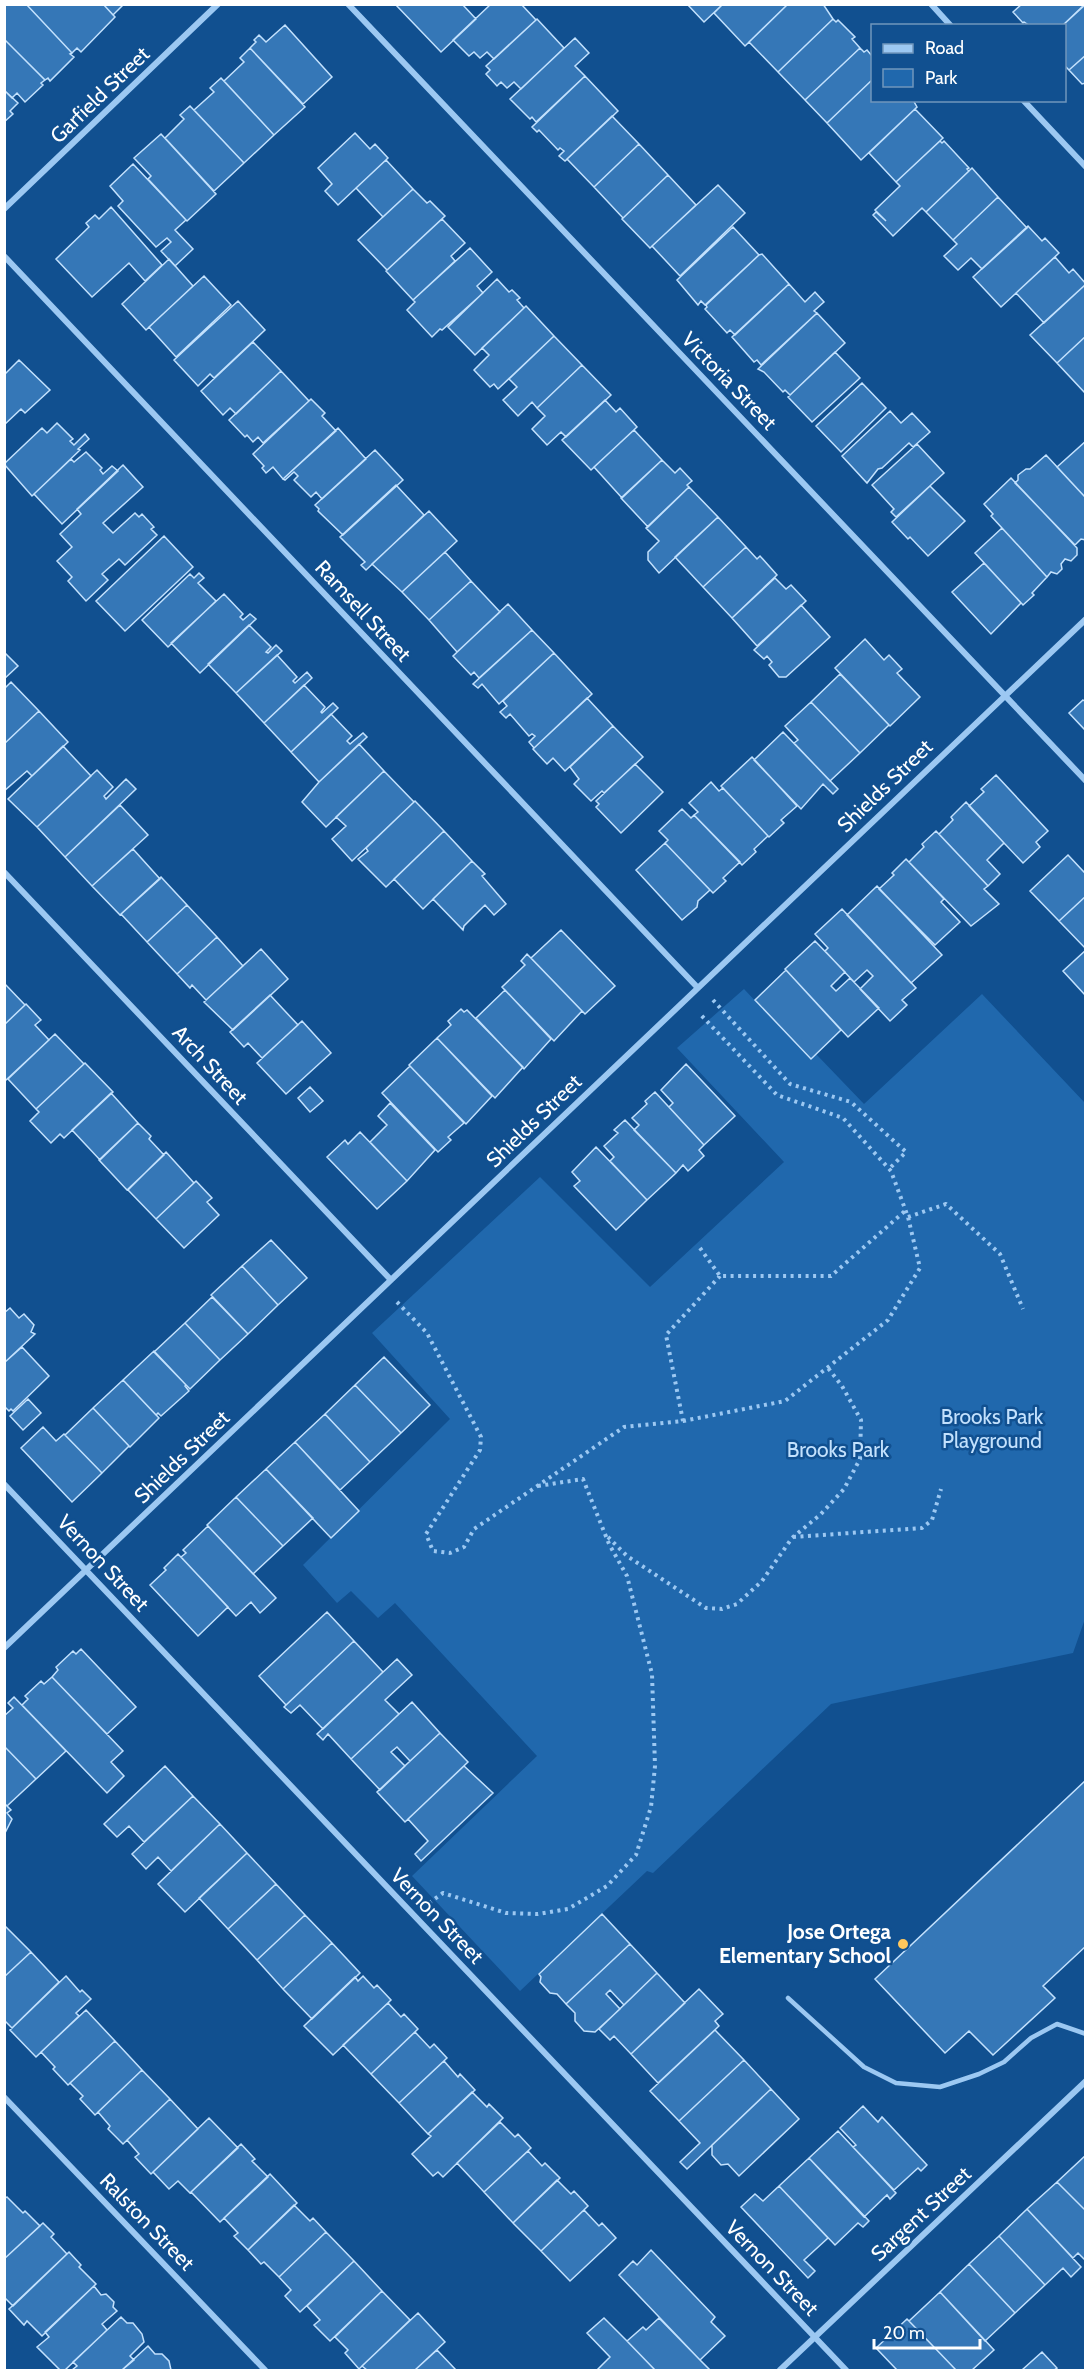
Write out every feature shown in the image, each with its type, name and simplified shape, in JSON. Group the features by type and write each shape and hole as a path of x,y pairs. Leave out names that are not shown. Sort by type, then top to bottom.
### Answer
{"street":[{"name":"Garfield Street","path":"4,209 218,4"},
{"name":"Victoria Street","path":"348,4 1086,781"},
{"path":"931,4 949,24"},
{"path":"1025,102 1086,166"},
{"name":"Ramsell Street","path":"4,256 699,987"},
{"name":"Shields Street","path":"4,1648 1086,619"},
{"name":"Arch Street","path":"4,872 391,1280"},
{"name":"Vernon Street","path":"4,1484 846,2370"},
{"name":"Sargent Street","path":"780,2370 1086,2081"},
{"name":"Ralston Street","path":"4,2097 265,2370"}],"lane":[{"path":"788,1998 864,2067 896,2083 940,2087 979,2074 1004,2062 1031,2038 1057,2024 1086,2034"}],"path":[{"path":"699,987 790,1084 850,1102 906,1152 889,1169"},
{"path":"402,1307 427,1333 481,1437 480,1450 426,1534 433,1551 450,1553 464,1547 474,1529 534,1486 624,1427 683,1421 785,1401 888,1320 920,1268 908,1217 889,1169 843,1118 777,1095 686,999"},
{"path":"908,1217 946,1204 1000,1254 1023,1309"},
{"path":"683,1421 666,1335 720,1276 831,1276 905,1211"},
{"path":"700,1248 720,1276"},
{"path":"605,1534 627,1556 706,1608 722,1609 737,1604 762,1581 792,1538 821,1514 844,1489 860,1459 861,1420 842,1386 828,1368"},
{"path":"434,1899 443,1893 506,1913 537,1914 568,1908 607,1886 636,1856 651,1807 655,1766 652,1674 627,1576 605,1534 583,1479 534,1486"},
{"path":"792,1538 922,1528 932,1520 941,1489"}],"green space":[{"name":"Brooks Park","path":"744,989 810,1059 816,1054 864,1104 982,994 1085,1103 1086,1616 1073,1653 831,1704 653,1873 647,1871 520,1991 412,1876 537,1756 395,1603 378,1618 351,1591 337,1603 303,1565 450,1419 372,1333 540,1177 650,1287 784,1162 677,1048"}],"building":[{"path":"5,4 26,4 72,53 70,54 74,57 50,81 48,78 45,80 4,39"},
{"path":"26,4 103,4 115,17 81,52 77,48 72,53"},
{"path":"103,4 124,4 113,15"},
{"path":"395,4 462,4 476,19 441,52"},
{"path":"491,4 521,4 536,20 494,59 487,52 480,58 474,52 469,56 453,40"},
{"path":"687,4 723,4 704,22"},
{"path":"723,4 788,4 745,46 714,13"},
{"path":"788,4 823,4 833,19 778,72 749,42"},
{"path":"1022,4 1085,4 1064,24 1027,24 1023,23 1013,12"},
{"path":"1086,4 1086,55 1069,70 1066,67 1066,24 1064,24"},
{"path":"537,19 564,48 521,89 514,82 507,88 501,82 497,86 486,74 490,70 486,66"},
{"path":"833,19 836,22 838,20 855,37 852,39 860,48 805,100 778,72"},
{"path":"285,25 332,77 303,104 250,48 259,35 266,42"},
{"path":"575,38 589,53 575,66 585,76 536,122 532,117 530,119 510,99"},
{"path":"4,39 45,80 41,83 43,85 25,102 17,93 12,98 4,90"},
{"path":"250,48 305,107 274,135 224,81 244,62 240,58"},
{"path":"860,48 864,52 867,50 871,55 871,81 827,123 805,100"},
{"path":"1086,55 1086,83 1082,84 1069,70"},
{"path":"585,76 618,111 565,161 559,156 564,151 560,148 558,150 539,130 537,132 532,127"},
{"path":"221,78 274,135 244,163 194,110 214,92 210,88"},
{"path":"871,81 871,102 914,102 917,107 861,160 827,123"},
{"path":"4,90 18,103 10,111 13,114 4,122"},
{"path":"190,106 244,163 214,191 165,138 184,119 180,115"},
{"path":"915,109 943,138 896,182 869,153"},
{"path":"612,116 639,144 594,187 567,159"},
{"path":"355,133 370,149 375,144 388,158 338,205 325,191 332,184 318,168"},
{"path":"161,134 216,194 187,221 148,179 151,176 134,158"},
{"path":"940,141 942,143 944,141 969,168 967,169 969,171 926,212 922,208 893,236 873,215 876,212 886,221 875,210 900,186 896,182"},
{"path":"639,144 668,175 623,218 594,187"},
{"path":"386,160 413,189 383,217 356,188"},
{"path":"133,164 186,220 175,230 193,249 175,266 161,251 171,242 167,238 156,247 118,206 123,201 110,186"},
{"path":"972,168 998,197 953,240 926,212"},
{"path":"668,175 696,205 650,248 622,219"},
{"path":"718,185 745,213 680,276 652,246"},
{"path":"413,189 445,216 387,270 358,240"},
{"path":"998,197 1027,228 982,269 971,258 958,270 944,256 957,244 953,240"},
{"path":"111,207 162,265 145,281 129,263 92,297 56,259 89,227 86,223 95,215 99,219"},
{"path":"442,219 465,243 451,256 455,261 413,300 386,271"},
{"path":"1028,226 1042,241 1045,238 1059,253 1001,307 973,277"},
{"path":"733,227 759,255 705,305 701,301 698,305 677,280"},
{"path":"470,248 492,272 477,286 483,293 432,337 407,310 415,302 413,300"},
{"path":"762,254 789,284 735,335 730,330 727,333 705,309 706,305"},
{"path":"1055,257 1069,273 1073,269 1086,284 1044,323 1016,293"},
{"path":"169,259 193,286 146,330 122,304"},
{"path":"204,276 231,305 176,357 149,327"},
{"path":"497,279 509,292 512,290 520,298 517,300 524,308 475,355 448,327"},
{"path":"789,284 805,302 815,292 824,302 814,311 817,313 761,365 757,360 754,362 732,337"},
{"path":"1084,286 1086,287 1086,336 1057,363 1030,335"},
{"path":"238,301 265,330 214,378 210,374 198,386 174,360"},
{"path":"526,306 554,336 498,389 494,384 490,387 474,370 489,355 482,348"},
{"path":"817,313 845,343 790,395 785,390 783,392 764,372 758,369"},
{"path":"554,336 582,365 537,408 532,402 518,416 503,400 517,387 509,379"},
{"path":"1086,336 1086,394 1057,363"},
{"path":"253,342 281,371 236,414 230,408 223,415 201,391"},
{"path":"835,352 860,378 812,422 788,397"},
{"path":"19,360 50,390 25,413 21,409 4,425 4,375"},
{"path":"582,365 611,395 566,437 561,432 547,445 532,429 545,416 537,408"},
{"path":"281,371 309,401 263,443 258,437 253,442 229,420"},
{"path":"862,383 886,408 841,452 816,426"},
{"path":"311,399 325,413 322,416 336,431 283,479 273,467 266,473 262,468 264,466 253,454"},
{"path":"605,400 616,412 620,408 637,427 591,470 562,440"},
{"path":"890,411 901,423 912,413 930,432 913,447 909,443 882,468 878,469 867,483 842,456"},
{"path":"57,423 73,439 70,441 74,445 85,434 89,439 32,496 4,464 42,428 47,433"},
{"path":"338,428 366,459 322,499 316,492 311,497 294,480 298,476 294,472 285,480 283,479"},
{"path":"634,430 662,460 622,498 594,467"},
{"path":"1086,441 1086,498 1057,467"},
{"path":"917,444 944,473 896,517 891,512 894,509 872,485"},
{"path":"375,450 403,480 343,535 318,511 315,505"},
{"path":"86,452 102,468 100,470 103,474 112,466 118,471 62,524 34,494 71,459 74,462"},
{"path":"1046,455 1086,498 1086,540 1081,539 1075,545 1015,483 1018,475 1030,469"},
{"path":"662,460 675,473 680,468 692,481 687,485 689,487 648,527 621,498"},
{"path":"123,465 143,487 103,523 113,533 135,513 139,517 142,514 154,527 151,529 157,535 125,565 119,559 102,574 108,580 86,601 68,581 72,577 57,561 72,547 60,534 81,514 77,509"},
{"path":"1011,478 1077,548 1077,555 1071,561 1065,559 1061,564 1062,569 1057,574 1051,572 1047,577 991,516 993,514 984,504"},
{"path":"396,485 424,515 366,570 361,565 365,562 340,537"},
{"path":"930,486 965,521 928,556 892,522"},
{"path":"689,487 718,517 659,573 648,560 648,552 659,541 646,528"},
{"path":"429,511 457,541 402,592 372,564"},
{"path":"718,517 746,547 703,587 675,557"},
{"path":"1002,528 1047,577 1032,593 1034,595 1023,605 975,553"},
{"path":"164,536 193,567 125,631 96,601"},
{"path":"746,547 757,559 760,556 777,575 732,618 703,587"},
{"path":"445,552 471,581 429,620 402,592"},
{"path":"984,563 1021,603 991,634 952,592"},
{"path":"199,573 204,578 198,583 216,601 168,647 142,620 190,574 194,578"},
{"path":"775,578 786,589 791,585 806,601 757,646 732,618"},
{"path":"471,581 500,612 457,652 429,620"},
{"path":"224,594 243,614 240,617 243,620 250,614 256,619 200,673 171,643"},
{"path":"508,604 532,630 479,678 474,672 471,675 453,656"},
{"path":"801,605 830,637 786,677 779,677 769,665 772,662 767,656 764,659 754,650"},
{"path":"249,625 271,647 266,652 268,653 276,645 282,651 236,693 208,664"},
{"path":"532,630 554,653 499,704 482,684 478,688 473,684"},
{"path":"865,639 884,660 889,655 902,669 897,673 920,697 890,726 835,668"},
{"path":"4,652 18,666 4,679"},
{"path":"554,653 592,694 534,748 529,742 535,736 532,734 529,736 510,714 506,718 500,712 507,706 503,701"},
{"path":"277,655 297,677 293,681 295,683 307,672 312,678 264,723 236,693"},
{"path":"840,674 889,725 860,753 811,702"},
{"path":"11,682 39,711 4,744 4,689"},
{"path":"304,685 325,707 322,713 333,703 338,708 291,752 264,723"},
{"path":"587,698 613,726 565,771 553,758 547,764 533,749"},
{"path":"1083,700 1086,702 1086,731 1069,713"},
{"path":"811,702 860,753 830,781 794,743 798,740 785,726"},
{"path":"39,711 68,742 32,776 27,771 4,791 4,744"},
{"path":"331,714 352,736 347,741 350,744 363,733 367,737 319,782 291,752"},
{"path":"613,726 643,757 604,793 602,791 591,801 574,784 579,779 570,767"},
{"path":"783,732 838,789 833,794 823,784 801,809 754,760"},
{"path":"359,744 384,771 326,827 302,802 319,782"},
{"path":"63,746 91,776 37,827 8,799"},
{"path":"752,757 797,806 781,820 784,823 769,837 721,786"},
{"path":"635,764 663,792 621,833 596,807 599,804 596,801"},
{"path":"97,770 113,787 104,796 106,799 126,779 136,789 65,857 37,827"},
{"path":"384,771 414,802 352,861 332,839 346,826 336,817"},
{"path":"996,775 1048,831 1036,842 1040,847 1023,863 969,806 984,792 981,789"},
{"path":"711,782 719,791 723,788 768,836 742,865 694,815 698,812 689,803"},
{"path":"415,801 444,831 386,887 358,859 368,851 366,848"},
{"path":"966,802 1004,843 987,860 1000,874 988,886 939,834"},
{"path":"120,805 148,835 92,886 65,857"},
{"path":"682,809 691,818 694,815 740,862 723,878 726,881 713,893 665,843 668,840 659,831"},
{"path":"444,831 472,861 423,909 394,879"},
{"path":"936,831 988,886 984,889 999,904 971,926 909,862 924,847 922,844"},
{"path":"665,843 710,890 698,901 697,907 682,920 636,870"},
{"path":"133,849 160,879 120,915 92,886"},
{"path":"1068,855 1084,872 1086,871 1086,896 1059,921 1030,891"},
{"path":"906,859 944,899 941,902 960,922 935,945 879,889"},
{"path":"472,861 485,874 482,876 506,904 494,915 485,905 464,926 463,930 433,899"},
{"path":"161,877 187,905 147,942 121,914"},
{"path":"877,886 942,955 911,983 847,915"},
{"path":"1086,896 1086,949 1059,921"},
{"path":"187,905 217,937 177,974 147,942"},
{"path":"842,909 916,988 902,1000 907,1005 890,1021 860,989 873,976 867,970 854,982 825,951 828,948 815,934"},
{"path":"561,930 615,986 585,1014 531,958"},
{"path":"217,937 243,966 206,1000 192,985 190,988 177,974"},
{"path":"815,941 845,972 831,986 836,991 850,978 879,1008 848,1037 785,969"},
{"path":"261,949 288,979 233,1030 204,1002"},
{"path":"1086,950 1086,996 1063,971"},
{"path":"527,954 582,1011 554,1041 502,987 525,965 521,961"},
{"path":"786,970 841,1030 811,1059 755,1000"},
{"path":"4,983 25,1005 4,1025"},
{"path":"505,990 551,1039 524,1069 476,1018"},
{"path":"270,995 298,1025 262,1058 248,1043 244,1047 230,1032"},
{"path":"26,1004 41,1020 35,1025 49,1040 6,1080 4,1078 4,1025"},
{"path":"461,1009 464,1012 467,1010 523,1067 495,1098 437,1038 451,1025 448,1021"},
{"path":"302,1021 331,1053 286,1094 257,1063"},
{"path":"55,1034 84,1064 36,1109 8,1079"},
{"path":"437,1038 492,1096 466,1124 409,1065"},
{"path":"85,1063 113,1092 64,1138 60,1134 51,1143 30,1121 39,1112 36,1109"},
{"path":"686,1064 735,1116 704,1145 669,1107 673,1103 661,1090"},
{"path":"410,1066 464,1123 448,1137 451,1140 438,1152 382,1093"},
{"path":"310,1087 323,1101 310,1112 298,1098"},
{"path":"655,1092 704,1145 699,1150 704,1156 688,1171 683,1165 676,1173 634,1130 639,1125 632,1118 647,1104 645,1101"},
{"path":"111,1093 138,1123 100,1160 72,1130"},
{"path":"390,1103 435,1150 407,1181 370,1142 387,1125 378,1116"},
{"path":"625,1120 676,1173 647,1200 610,1161 614,1157 604,1146 618,1133 614,1130"},
{"path":"138,1123 151,1136 149,1139 164,1155 127,1190 99,1160"},
{"path":"360,1132 407,1181 377,1209 327,1157 345,1140 348,1144"},
{"path":"596,1147 647,1200 616,1230 574,1186 580,1181 572,1172"},
{"path":"166,1152 194,1183 156,1219 128,1190"},
{"path":"196,1181 212,1198 207,1202 219,1215 184,1248 156,1219"},
{"path":"271,1240 307,1278 278,1305 242,1266"},
{"path":"242,1266 278,1305 248,1334 211,1295"},
{"path":"212,1297 248,1334 220,1360 185,1323"},
{"path":"10,1308 19,1318 24,1314 34,1325 31,1332 35,1334 4,1363 4,1313"},
{"path":"185,1323 220,1360 190,1389 154,1352"},
{"path":"22,1347 49,1376 13,1411 11,1409 9,1411 4,1406 4,1363"},
{"path":"154,1351 189,1391 161,1416 158,1413 156,1415 123,1380"},
{"path":"384,1357 430,1405 401,1433 355,1385"},
{"path":"123,1380 159,1418 130,1447 93,1408"},
{"path":"355,1385 401,1433 370,1462 325,1414"},
{"path":"28,1399 41,1413 23,1430 10,1416"},
{"path":"93,1408 129,1446 102,1473 65,1435"},
{"path":"325,1414 370,1462 340,1490 295,1442"},
{"path":"43,1427 56,1441 64,1434 102,1473 72,1502 21,1448"},
{"path":"295,1442 359,1511 331,1538 266,1469"},
{"path":"266,1469 313,1518 283,1546 236,1497"},
{"path":"236,1497 283,1546 253,1574 207,1525"},
{"path":"208,1526 276,1598 260,1613 251,1602 236,1616 181,1557 186,1553 183,1550"},
{"path":"178,1554 228,1607 198,1636 150,1585 166,1570 164,1568"},
{"path":"327,1612 354,1641 286,1705 259,1676"},
{"path":"354,1641 383,1672 323,1729 300,1705 291,1713 284,1707"},
{"path":"81,1649 136,1707 107,1734 52,1677 58,1670 56,1667 73,1651 76,1654"},
{"path":"397,1659 412,1675 385,1700 399,1714 351,1759 328,1734 323,1740 317,1734"},
{"path":"52,1677 123,1751 111,1762 124,1776 107,1793 22,1705 28,1699 25,1696 41,1681 44,1684"},
{"path":"14,1697 66,1751 36,1779 4,1746 4,1716 13,1708 8,1703"},
{"path":"412,1702 440,1733 410,1761 397,1747 391,1752 405,1766 380,1790 351,1759"},
{"path":"440,1733 468,1762 405,1822 377,1792"},
{"path":"4,1746 36,1779 7,1806 4,1803"},
{"path":"165,1766 193,1796 144,1842 129,1826 117,1837 104,1824"},
{"path":"464,1766 493,1793 421,1861 415,1854 428,1841 408,1819"},
{"path":"1086,1780 1086,1946 1043,1986 1055,1998 993,2055 969,2031 945,2053 875,1979"},
{"path":"193,1796 220,1824 171,1871 158,1857 146,1869 132,1854"},
{"path":"4,1803 11,1810 7,1813 12,1819 4,1835"},
{"path":"220,1824 247,1853 185,1912 158,1884"},
{"path":"247,1853 276,1884 228,1929 199,1898"},
{"path":"276,1884 305,1915 257,1960 228,1929"},
{"path":"602,1914 630,1944 566,2004 557,1994 550,1993 540,1982 539,1974"},
{"path":"305,1915 332,1943 283,1989 257,1960"},
{"path":"4,1925 31,1952 4,1977"},
{"path":"332,1943 360,1973 312,2019 283,1989"},
{"path":"630,1944 657,1973 624,2005 610,1990 606,1994 620,2009 595,2032 584,2031 575,2021 575,2013 566,2004"},
{"path":"31,1952 59,1982 12,2028 4,2020 4,1977"},
{"path":"657,1973 685,2003 631,2054 614,2036 610,2040 599,2029"},
{"path":"66,1976 80,1992 82,1990 91,1999 76,2013 79,2016 36,2057 10,2030"},
{"path":"363,1976 374,1988 377,1985 391,2000 333,2055 304,2026 355,1977 358,1981"},
{"path":"699,1989 723,2014 715,2021 719,2026 658,2083 631,2054"},
{"path":"388,2003 401,2017 404,2014 418,2029 371,2074 343,2045"},
{"path":"86,2010 115,2041 68,2085 41,2052"},
{"path":"715,2030 744,2060 679,2121 650,2091"},
{"path":"415,2032 430,2048 434,2044 447,2058 399,2103 371,2074"},
{"path":"115,2041 142,2070 95,2115 80,2099 83,2096 70,2083"},
{"path":"744,2060 771,2089 687,2169 680,2162 700,2143 679,2121"},
{"path":"444,2061 458,2077 460,2074 475,2090 428,2134 399,2103"},
{"path":"142,2070 170,2099 123,2144 108,2129 110,2126 98,2112"},
{"path":"771,2089 799,2119 739,2176 728,2164 721,2165 712,2155 712,2145"},
{"path":"472,2092 487,2107 489,2104 503,2118 443,2177 438,2172 433,2176 412,2154 431,2136 428,2134"},
{"path":"170,2099 198,2129 151,2174 135,2157 139,2154 127,2140"},
{"path":"863,2106 878,2122 882,2117 927,2165 921,2171 918,2168 894,2190 853,2147 856,2145 840,2128"},
{"path":"209,2118 238,2148 190,2193 178,2181 169,2189 153,2172"},
{"path":"500,2122 515,2137 518,2134 531,2148 484,2192 457,2163"},
{"path":"838,2131 896,2193 890,2199 887,2195 864,2217 809,2158"},
{"path":"241,2144 255,2159 252,2161 268,2177 220,2222 191,2192"},
{"path":"528,2151 542,2166 545,2163 560,2178 513,2223 484,2192"},
{"path":"1086,2155 1086,2211 1057,2182"},
{"path":"809,2158 869,2221 863,2227 858,2223 835,2245 779,2186"},
{"path":"270,2174 297,2203 248,2250 234,2236 238,2233 224,2218"},
{"path":"557,2180 571,2194 574,2191 588,2206 541,2251 513,2223"},
{"path":"1057,2182 1086,2211 1086,2261 1078,2253 1073,2258 1027,2209"},
{"path":"779,2186 828,2238 804,2260 815,2271 808,2278 741,2207 755,2194 763,2201"},
{"path":"7,2197 40,2226 4,2259 4,2199"},
{"path":"294,2205 310,2221 313,2218 326,2232 279,2277 264,2262 261,2264 248,2250"},
{"path":"1027,2209 1081,2267 1071,2277 1063,2268 1045,2285 999,2236"},
{"path":"584,2210 599,2226 602,2223 616,2238 570,2281 541,2251"},
{"path":"43,2223 54,2234 51,2237 67,2254 13,2306 4,2297 4,2259"},
{"path":"326,2232 354,2261 300,2312 285,2296 291,2290 279,2277"},
{"path":"999,2236 1045,2285 1015,2313 969,2264"},
{"path":"651,2250 715,2317 711,2322 725,2336 700,2360 619,2275 633,2261 637,2265"},
{"path":"69,2252 81,2265 79,2267 96,2284 42,2336 27,2321 24,2325 9,2309"},
{"path":"354,2261 382,2291 330,2341 314,2325 320,2320 307,2306"},
{"path":"969,2264 1015,2313 985,2341 940,2292"},
{"path":"94,2286 101,2295 106,2294 114,2302 113,2307 117,2311 102,2324 107,2330 65,2370 60,2370 37,2347 49,2337 45,2332"},
{"path":"382,2291 410,2320 359,2369 345,2353 348,2350 335,2337"},
{"path":"940,2292 994,2350 972,2370 956,2370 909,2321"},
{"path":"418,2313 445,2342 415,2370 367,2370 362,2366"},
{"path":"121,2317 127,2323 133,2323 142,2334 144,2342 130,2356 134,2360 122,2370 72,2370 77,2366 73,2362"},
{"path":"604,2318 655,2370 597,2370 610,2357 587,2333"},
{"path":"659,2318 710,2370 655,2370 627,2341 643,2327 646,2330"},
{"path":"907,2319 956,2370 897,2370 876,2348"},
{"path":"148,2346 155,2354 162,2354 169,2361 171,2370 122,2370"},
{"path":"437,2350 456,2370 415,2370"},
{"path":"1042,2352 1057,2368 1054,2370 1022,2370"}],"place":[{"name":"Jose Ortega Elementary School","path":"903,1944"}],"park label":[{"name":"Brooks Park Playground","path":"992,1429"}]}
